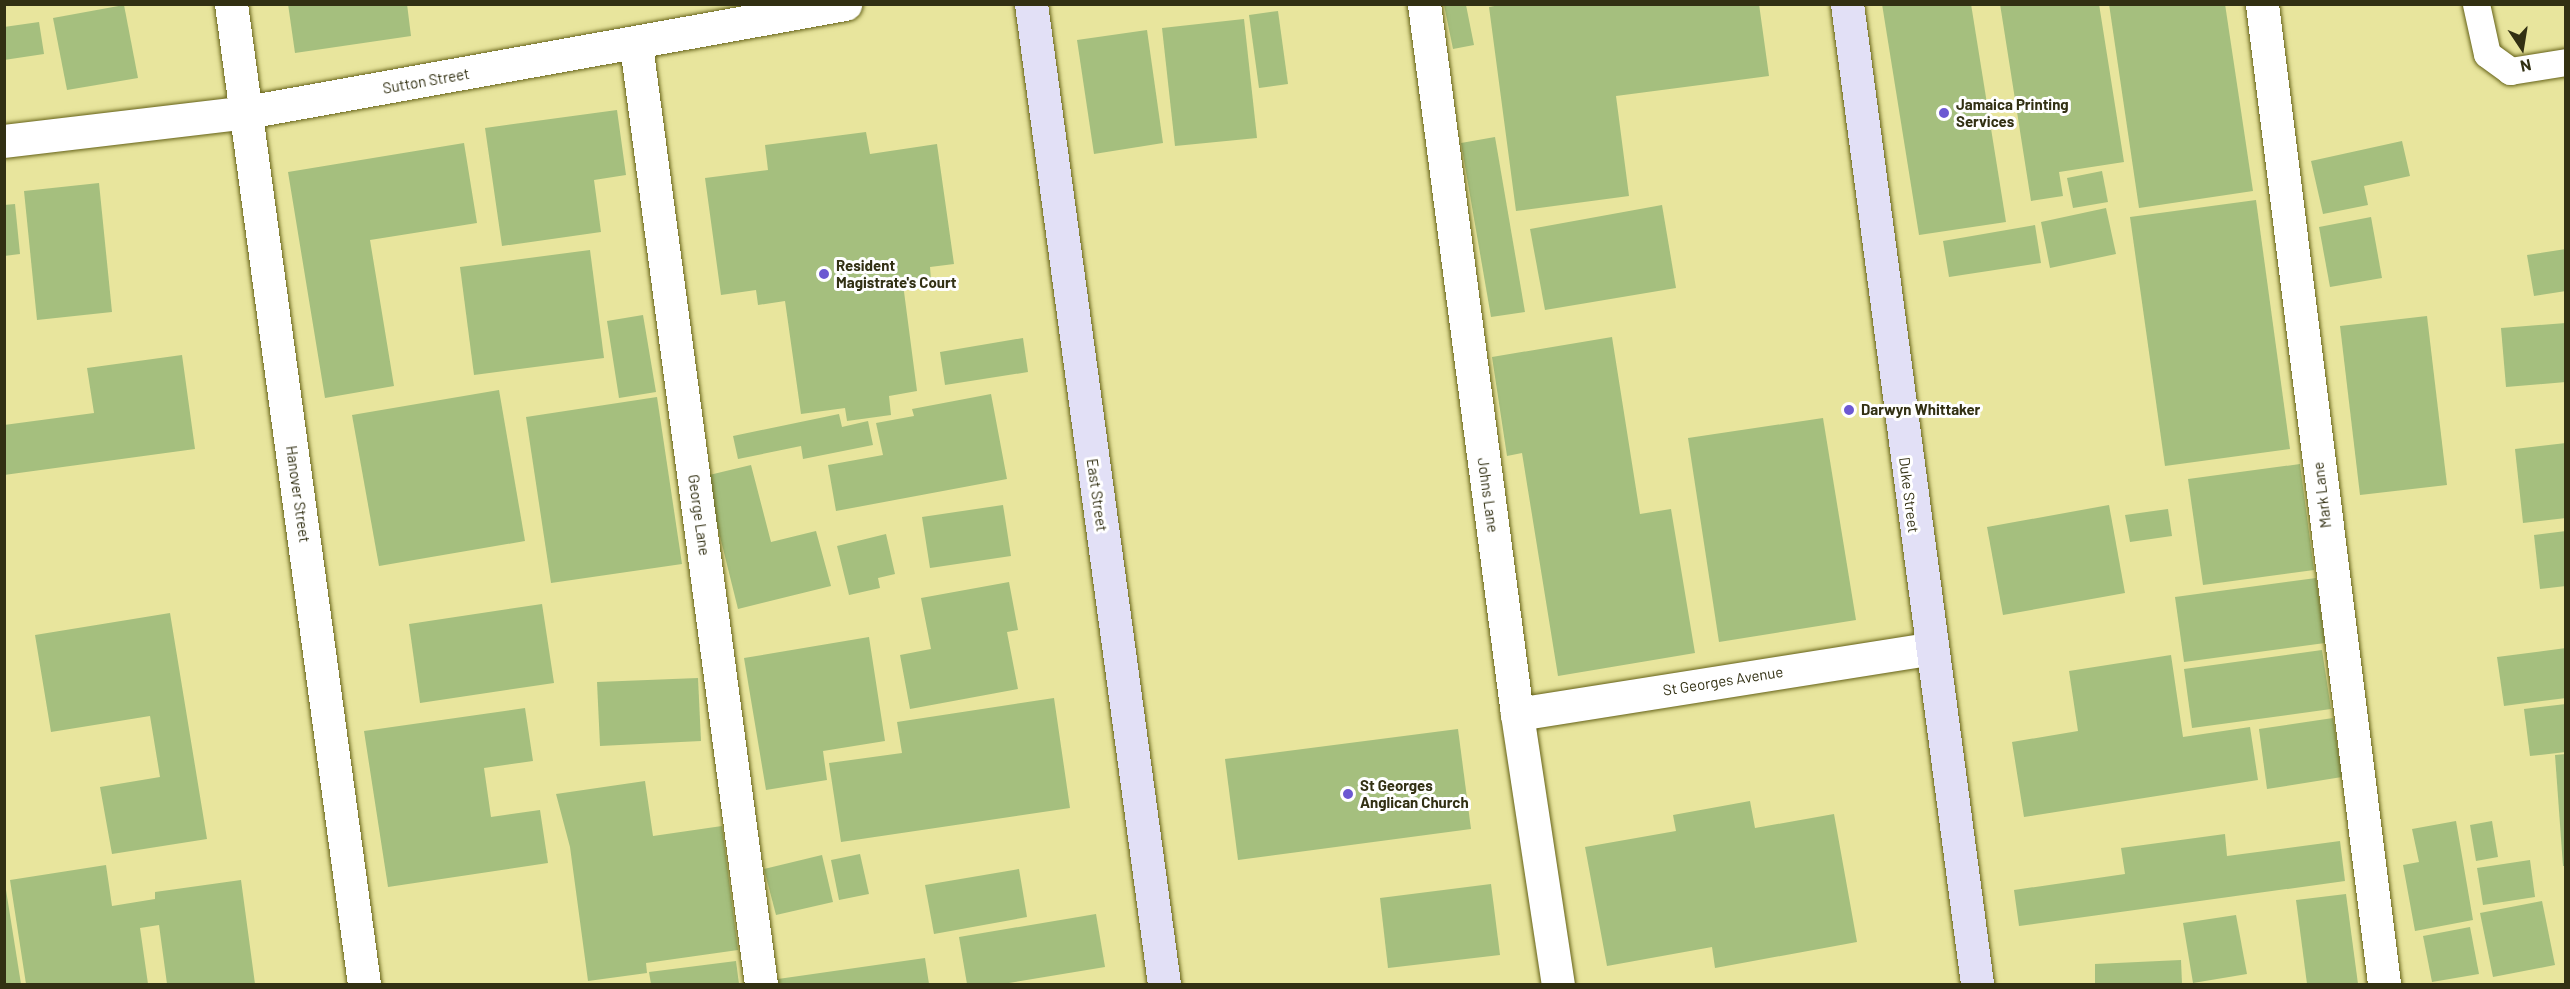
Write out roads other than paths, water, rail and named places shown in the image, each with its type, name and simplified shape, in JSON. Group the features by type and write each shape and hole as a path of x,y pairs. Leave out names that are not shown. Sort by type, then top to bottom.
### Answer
{"main road":[{"name":"East Street","path":"1031,4 1164,984"},
{"name":"Duke Street","path":"1847,4 1929,649 1977,984"}],"street":[{"name":"Hanover Street","path":"231,4 364,984"},
{"name":"Sutton Street","path":"4,141 247,112 636,45 845,4"},
{"name":"Johns Lane","path":"1424,4 1517,714 1558,984"},
{"name":"Mark Lane","path":"2262,4 2384,984"},
{"name":"George Lane","path":"636,45 761,984"},
{"name":"St Georges Avenue","path":"1517,714 1929,649"}],"lane":[{"path":"2476,4 2487,54 2510,71 2565,62"}],"place":[{"name":"Jamaica Printing Services","path":"1944,113"},
{"name":"Resident Magistrate's Court","path":"824,274"},
{"name":"Darwyn Whittaker","path":"1849,410"},
{"name":"St Georges Anglican Church","path":"1348,794"}]}
